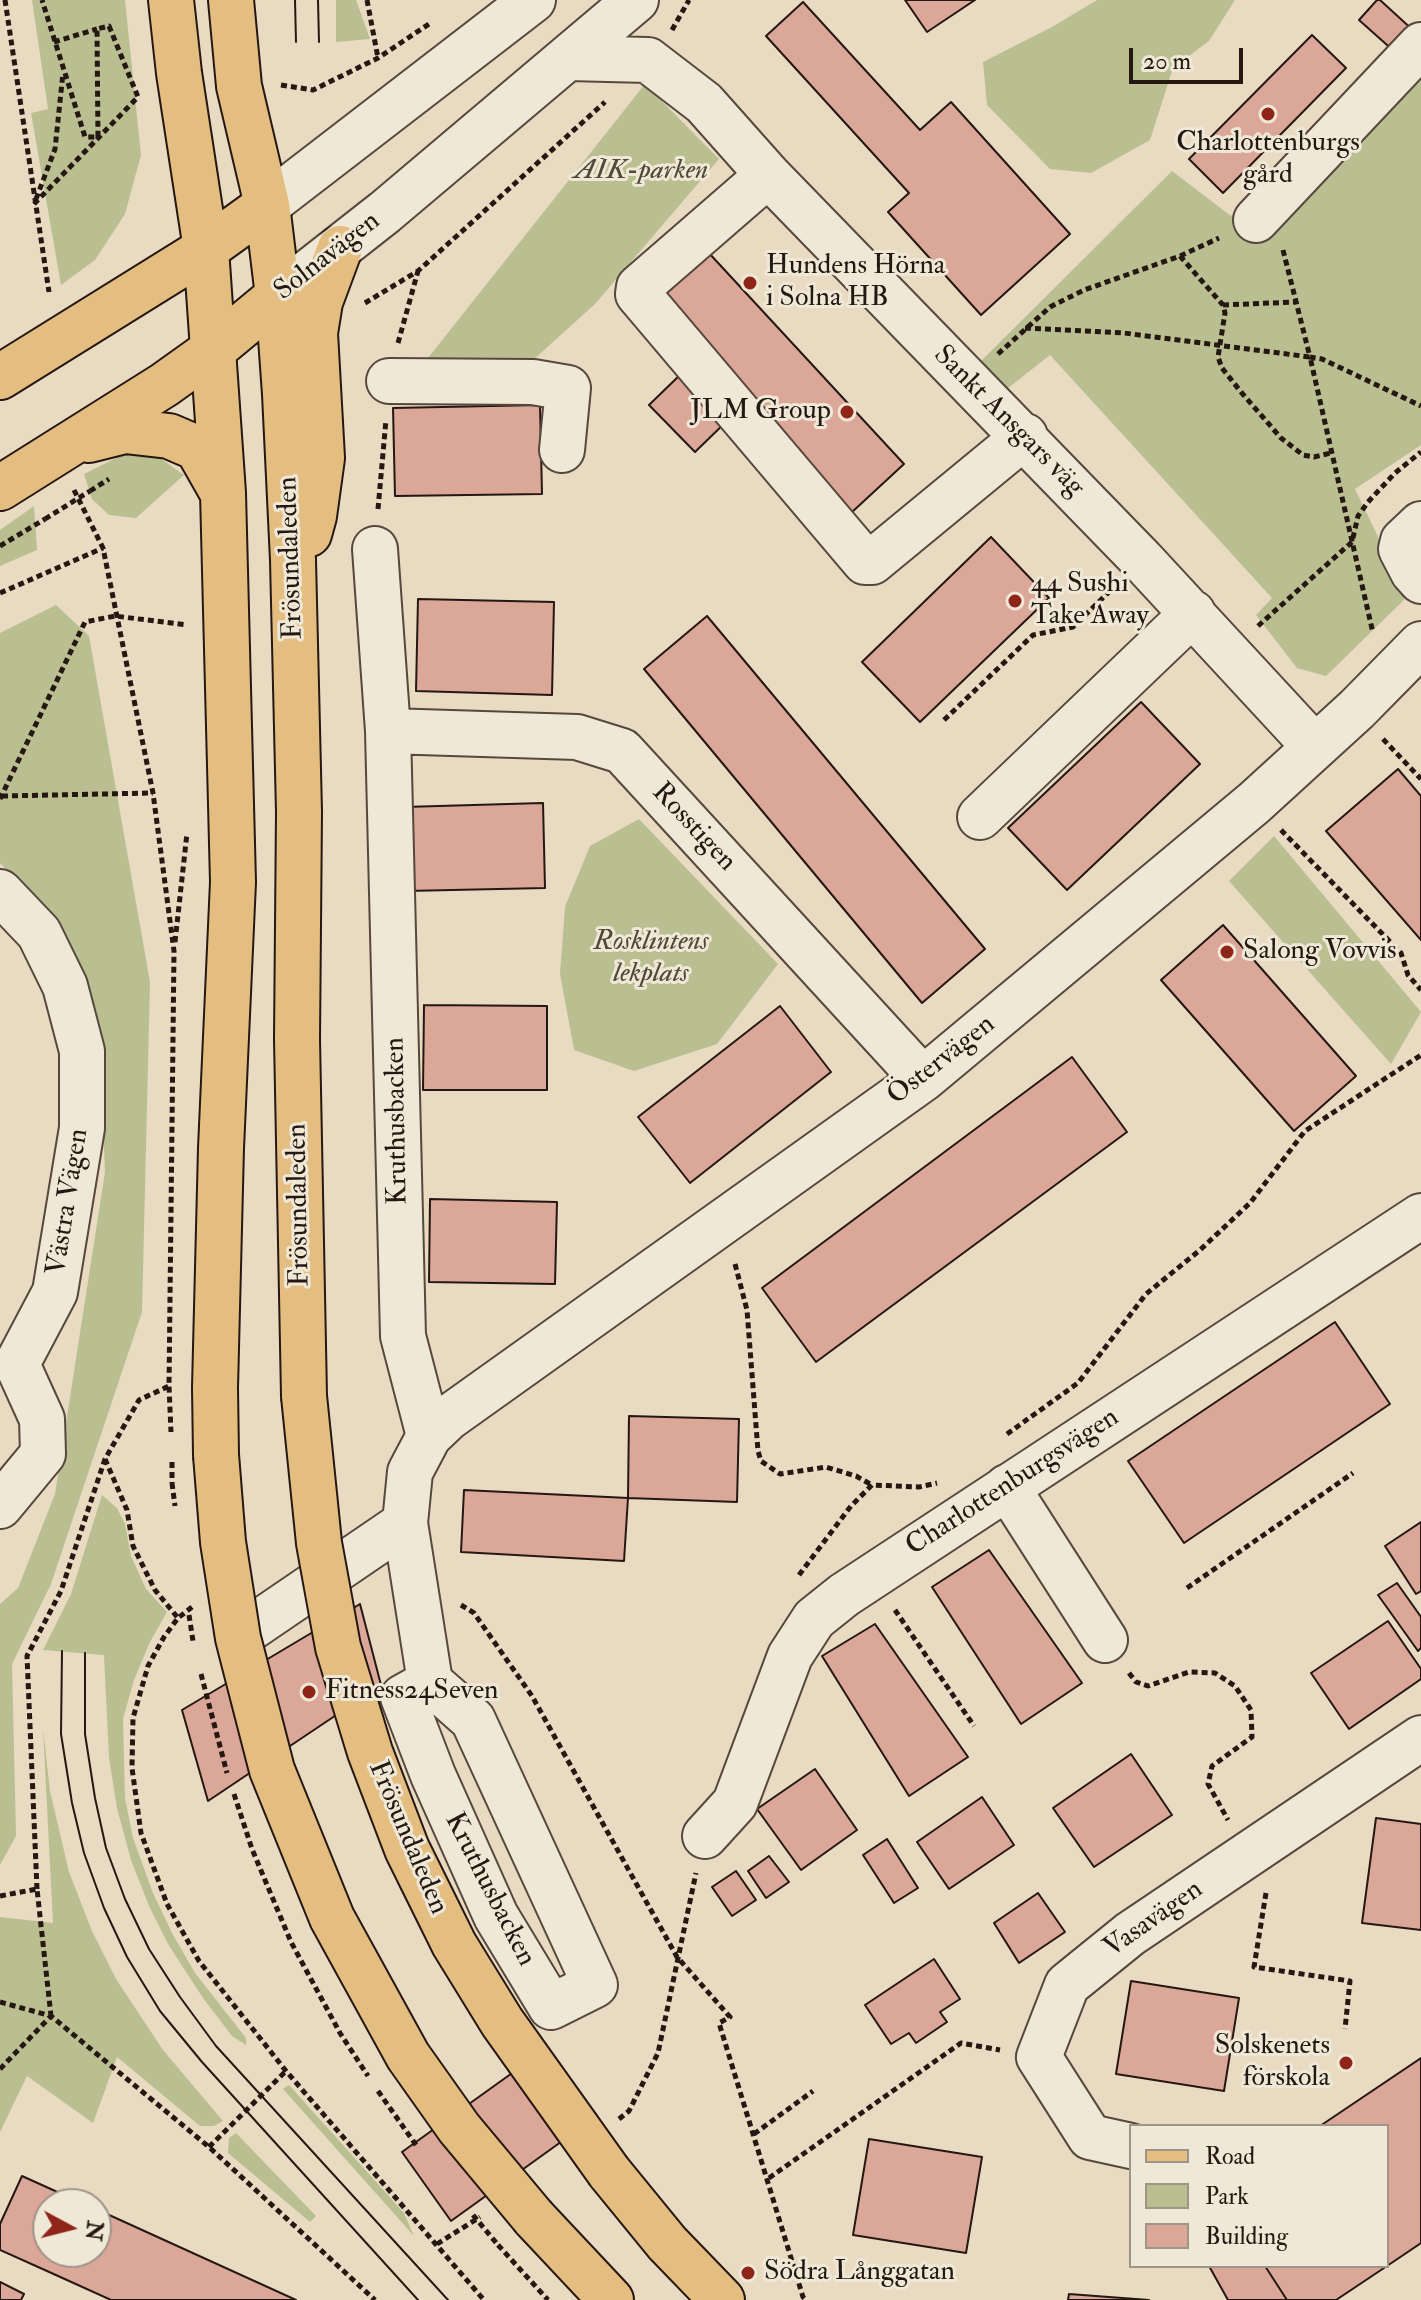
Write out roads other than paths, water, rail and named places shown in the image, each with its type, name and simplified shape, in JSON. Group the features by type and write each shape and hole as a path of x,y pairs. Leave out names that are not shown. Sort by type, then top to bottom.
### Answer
{"main road":[{"path":"171,0 206,249 223,493 233,882 221,1148 215,1388 216,1455 223,1542 238,1638 272,1770 332,1918 367,1986 408,2056 459,2128 534,2218 611,2300"},
{"name":"Frösundaleden","path":"231,0 239,86 267,205 285,394 299,812 297,1039 304,1396 319,1543 338,1647 370,1752 407,1849 454,1944 502,2022 609,2172 667,2243 722,2300"},
{"path":"0,377 206,249 267,205"},
{"path":"293,586 314,516 322,458 315,333 320,302 340,248"},
{"name":"Solnavägen","path":"0,488 213,350 278,296"},
{"path":"67,446 125,431 169,436 197,448 223,493"}],"street":[{"path":"267,205 533,0"},
{"name":"Solnavägen","path":"278,296 340,248 636,0"},
{"name":"Sankt Ansgars väg","path":"568,58 660,44 704,103 768,175 968,383 1025,436 1315,747"},
{"path":"1256,220 1421,45"},
{"path":"768,175 639,287 638,294 865,562 872,562 1025,436"},
{"path":"389,381 533,382 568,388 562,450"},
{"path":"1421,524 1403,541 1401,549 1421,581"},
{"name":"Kruthusbacken","path":"375,549 388,731 403,1336 429,1436"},
{"path":"980,817 1193,613"},
{"name":"Östervägen","path":"429,1436 448,1418 923,1079 1254,803 1357,709 1421,644"},
{"name":"Rosstigen","path":"388,731 577,737 622,751 923,1079"},
{"name":"Västra Vägen","path":"0,892 39,933 65,986 82,1051 82,1128 55,1292 17,1364 42,1419 43,1454 0,1506"},
{"name":"Charlottenburgsvägen","path":"705,1836 735,1803 790,1656 814,1619 872,1576 1421,1216"},
{"path":"429,1436 410,1472 405,1523 430,1682"},
{"path":"1007,1487 1105,1640"},
{"path":"248,1630 405,1523"},
{"name":"Kruthusbacken","path":"430,1682 473,1720 595,1985 551,2007 496,1916 433,1775 403,1697 430,1682"},
{"name":"Vasavägen","path":"1129,2146 1090,2137 1039,2057 1067,1985 1130,1934 1421,1738"}],"tram line":[{"path":"295,0 296,42"},
{"path":"318,0 319,42"},
{"path":"62,1651 61,1734 72,1803 84,1853 104,1908 127,1957 160,2011 202,2062 418,2300"},
{"path":"85,1653 85,1734 95,1798 106,1848 125,1899 149,1949 216,2046 448,2300"}],"place":[{"name":"Charlottenburgs gård","path":"1268,114"},
{"name":"Hundens Hörna i Solna HB","path":"750,283"},
{"name":"JLM Group","path":"847,412"},
{"name":"44 Sushi Take Away","path":"1015,601"},
{"name":"Salong Vovvis","path":"1227,952"},
{"name":"Fitness24Seven","path":"309,1692"},
{"name":"Solskenets förskola","path":"1346,2063"},
{"name":"Södra Långgatan","path":"748,2273"}],"park label":[{"name":"AIK-parken","path":"641,172"},
{"name":"Rosklintens lekplats","path":"651,959"}]}
